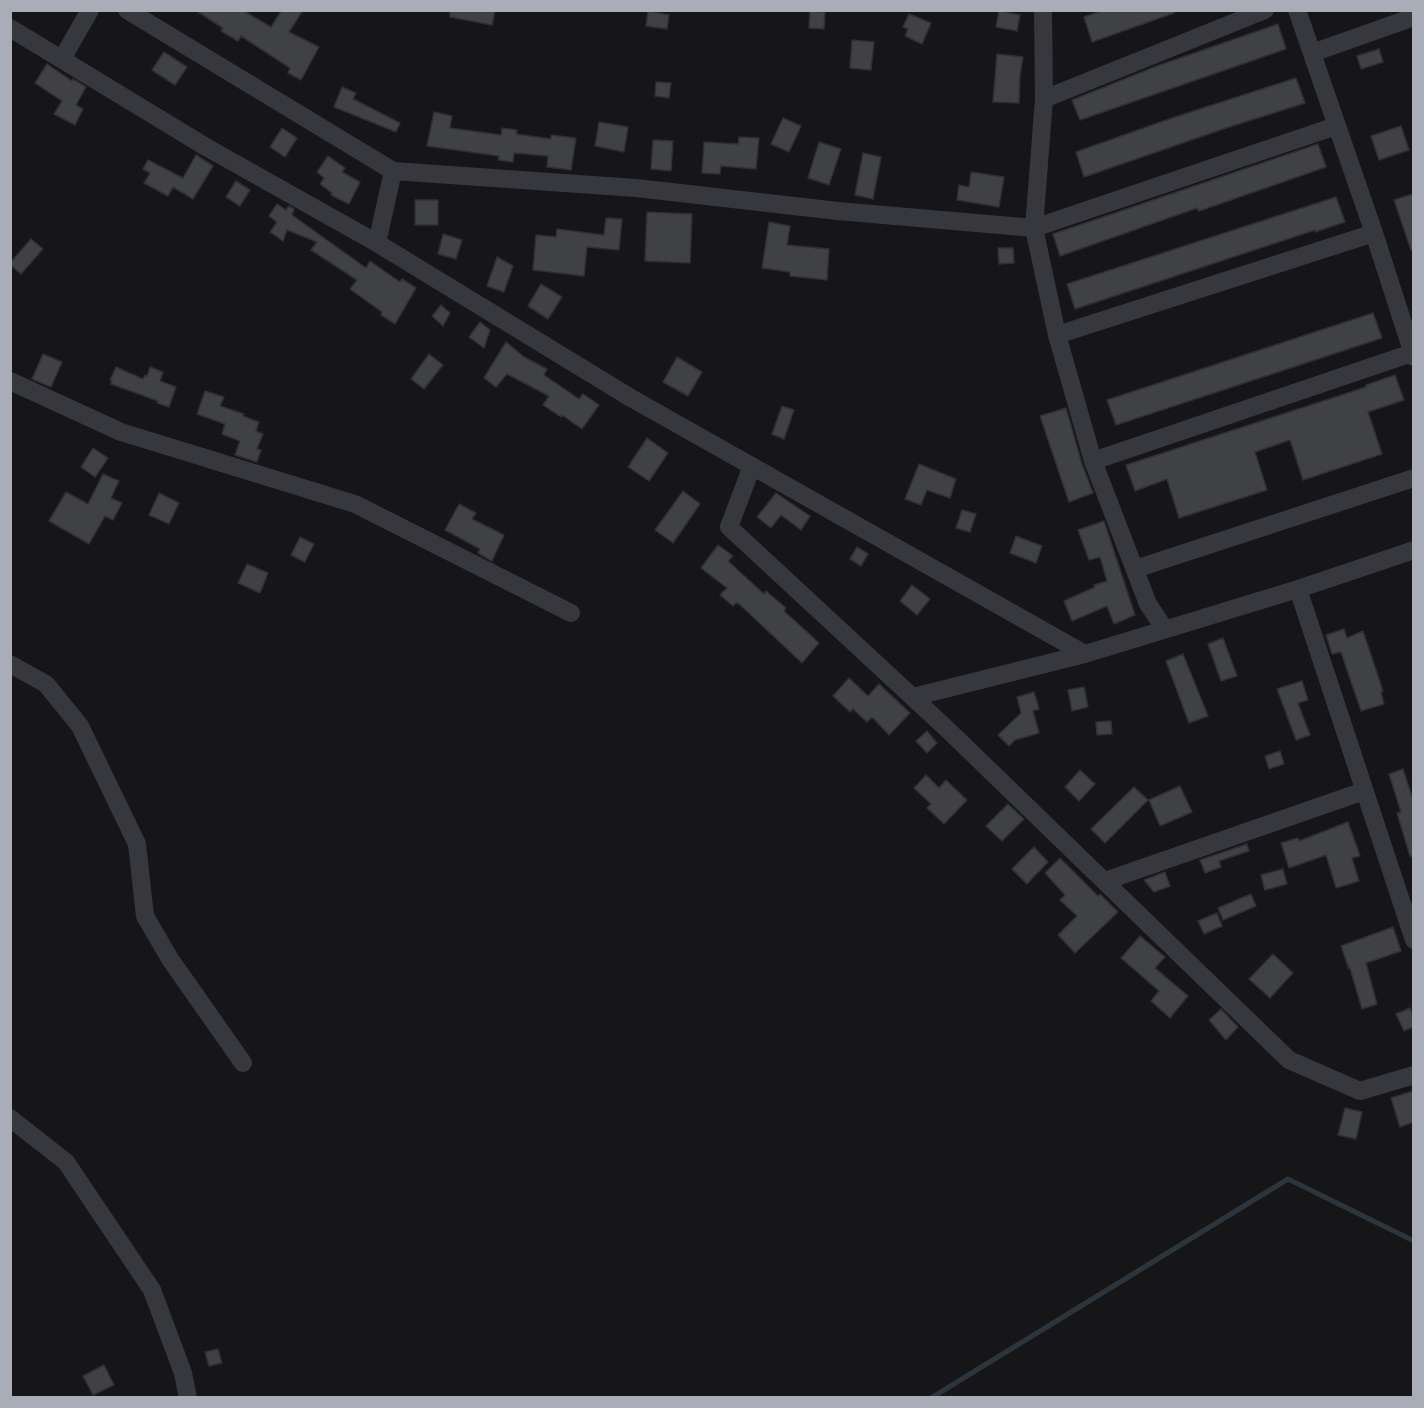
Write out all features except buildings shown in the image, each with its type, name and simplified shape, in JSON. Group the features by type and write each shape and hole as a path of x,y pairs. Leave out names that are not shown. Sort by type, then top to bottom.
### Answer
{"street":[{"path":"62,59 90,10"},
{"path":"127,10 393,171 636,188 838,211 1034,228 1336,126"},
{"path":"1043,10 1044,99 1034,228 1057,335 1094,461 1148,604 1164,628"},
{"path":"1044,99 1265,10"},
{"path":"1094,461 1413,355 1374,233 1297,10"},
{"path":"1312,53 1413,17"},
{"path":"10,28 206,147 376,243 631,398 1084,654"},
{"path":"376,243 393,171"},
{"path":"1057,335 1374,233"},
{"path":"10,381 121,432 355,504 571,613"},
{"path":"752,466 729,527 912,697 1289,1060 1360,1090 1413,1076"},
{"path":"1135,569 1413,478"},
{"path":"912,697 1084,654 1298,589 1413,550"},
{"path":"1298,589 1413,940"},
{"path":"10,664 45,684 80,726 137,844 145,916 170,959 243,1063"},
{"path":"1104,881 1364,791"},
{"path":"10,1118 66,1162 152,1290 183,1372 188,1398"}],"waterway":[{"path":"931,1398 1288,1179 1414,1241"}]}
